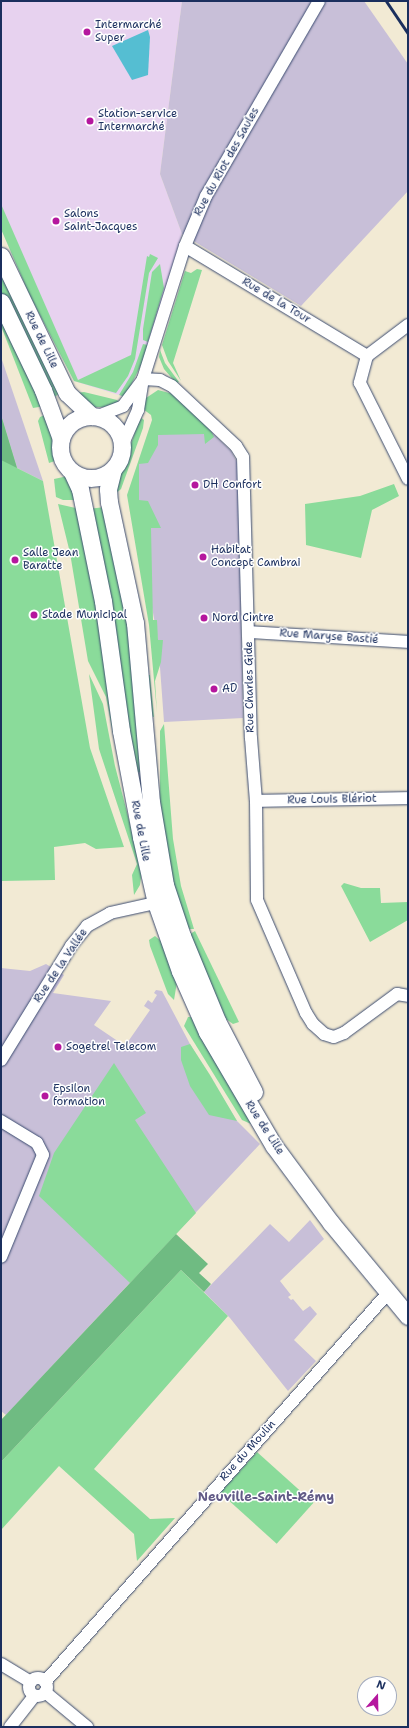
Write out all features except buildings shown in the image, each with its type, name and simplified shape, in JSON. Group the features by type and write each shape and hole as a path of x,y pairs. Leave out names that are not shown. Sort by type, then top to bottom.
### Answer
{"main road":[{"name":"Rue de Lille","path":"1,256 67,393 93,417"},
{"name":"Rue de Lille","path":"1,302 43,390 61,439"},
{"path":"93,417 107,421 115,428 121,448 113,469 96,478 85,477 72,472 61,454 61,439 72,422 93,417"},
{"name":"Rue de Lille","path":"113,469 108,489 109,502 135,623 150,802 162,902"},
{"name":"Rue de Lille","path":"72,472 80,489 103,601 121,731 162,902 218,1021 282,1144 289,1162 331,1223 408,1316"}],"street":[{"name":"Rue du Riot des Saules","path":"143,379 185,246 216,177 319,1"},
{"name":"Rue de la Tour","path":"185,246 367,356"},
{"path":"408,325 367,356 360,383 408,479"},
{"path":"93,417 123,406 143,379"},
{"path":"121,448 138,410 143,379"},
{"name":"Rue Charles Gide","path":"143,379 160,380 172,386 236,446 243,457 251,738 256,801 257,900 313,1024 324,1034 334,1037 344,1033 397,994 408,996"},
{"name":"Rue Maryse Bastié","path":"249,632 408,642"},
{"name":"Rue Louis Blériot","path":"256,801 408,798"},
{"name":"Rue de la Vallée","path":"1,1060 71,946 87,926 110,913 162,902"},
{"path":"1,1121 37,1143 42,1154 1,1257"},
{"name":"Rue du Moulin","path":"10,1727 388,1293"},
{"path":"1,1664 31,1682 38,1678 42,1690 87,1727"}],"shaded area":[{"path":"1,1 182,1 160,174 182,234 143,361 125,397 74,381 29,294 1,229"},
{"path":"182,1 364,1 408,64 408,191 301,306 182,234 160,174"},
{"path":"1,357 43,481 17,468 1,415"},
{"path":"171,394 231,451 238,464 243,718 164,722 158,640 131,493 139,464"},
{"path":"46,964 64,975 53,993 111,1001 94,1025 125,1046 150,1010 144,1006 148,1000 152,1003 157,995 154,993 156,990 162,991 190,1044 237,1121 260,1144 6,1415 1,1411 1,968 30,971"},
{"path":"310,1220 324,1239 280,1281 291,1295 288,1297 291,1300 293,1299 303,1311 310,1306 317,1314 294,1340 316,1361 288,1391 230,1318 204,1292 270,1224 289,1242"}],"green space":[{"path":"1,204 78,380 131,355 147,256 149,257 150,254 158,258 149,273 135,359 128,376 116,393 74,381 29,294 1,229"},
{"path":"160,264 164,288 148,342 143,340 143,329 152,272"},
{"path":"1,265 61,392 51,400 1,293"},
{"path":"197,269 202,270 173,363 181,381 168,361 162,345 185,271 191,273"},
{"path":"1,310 45,406 33,408 1,326"},
{"path":"143,344 148,345 143,361 125,397 119,395 133,372"},
{"path":"160,350 165,363 179,382 176,383 164,369 159,357"},
{"path":"158,390 173,394 211,430 214,437 205,444 204,434 158,435 158,445 148,463 139,464 139,500 148,501 161,528 151,528 153,620 157,620 158,640 163,640 161,662 155,681 157,713 149,625 127,495 152,420 151,415 143,409 146,398"},
{"path":"84,392 117,400 119,402 104,407 94,407 77,393"},
{"path":"47,414 54,438 52,450 55,461 49,463 38,421 40,417"},
{"name":"Stade Municipal","path":"1,415 17,468 43,481 90,748 124,847 96,849 85,843 54,847 55,880 1,881"},
{"path":"1,415 17,468 1,460"},
{"path":"140,417 144,420 143,428 121,489 114,495"},
{"path":"68,476 76,500 63,500 56,497 54,479"},
{"path":"394,484 399,496 372,510 361,558 306,545 305,504 360,496"},
{"path":"58,504 80,509 89,552 114,739 106,697 88,661 70,553"},
{"path":"105,507 124,579 141,772 133,773 88,509"},
{"path":"89,674 103,704 115,766 142,870 140,885 134,895 132,875 137,864 99,749"},
{"path":"148,675 150,675 154,717 150,716"},
{"path":"164,724 173,839 181,886 194,929 188,929 176,896 166,844 160,800 160,731"},
{"path":"344,883 361,888 380,888 381,903 408,902 408,920 370,942 341,886"},
{"path":"195,931 239,1022 233,1024 226,1019 190,934"},
{"path":"155,936 161,941 177,982 174,1000 168,994 150,946 149,940"},
{"path":"188,1017 192,1017 251,1124 242,1120 184,1026"},
{"path":"190,1044 237,1121 209,1115 190,1086 181,1060 181,1047"},
{"path":"114,1063 146,1113 135,1120 196,1213 130,1283 39,1196 54,1153"},
{"path":"176,1234 208,1264 199,1273 211,1284 204,1292 181,1270 1,1462 1,1420"},
{"path":"181,1270 228,1316 94,1469 150,1519 175,1518 137,1561 134,1534 59,1466 1,1530 1,1462"},
{"path":"257,1452 313,1503 277,1544 220,1493"}],"water":[{"path":"148,30 150,37 148,75 132,80 112,46"}],"railway":[{"path":"386,1 408,34"}],"place":[{"name":"Intermarché Super","path":"87,32"},
{"name":"Station-service Intermarché","path":"90,121"},
{"name":"Salons Saint-Jacques","path":"56,221"},
{"name":"DH Confort","path":"195,485"},
{"name":"Habitat Concept Cambrai","path":"203,557"},
{"name":"Salle Jean Baratte","path":"15,560"},
{"name":"Stade Municipal","path":"34,615"},
{"name":"Nord Cintre","path":"204,618"},
{"name":"AD","path":"214,689"},
{"name":"Sogetrel Telecom","path":"58,1047"},
{"name":"Epsilon formation","path":"45,1096"}],"district":[{"name":"Neuville-Saint-Rémy","path":"266,1497"}]}
